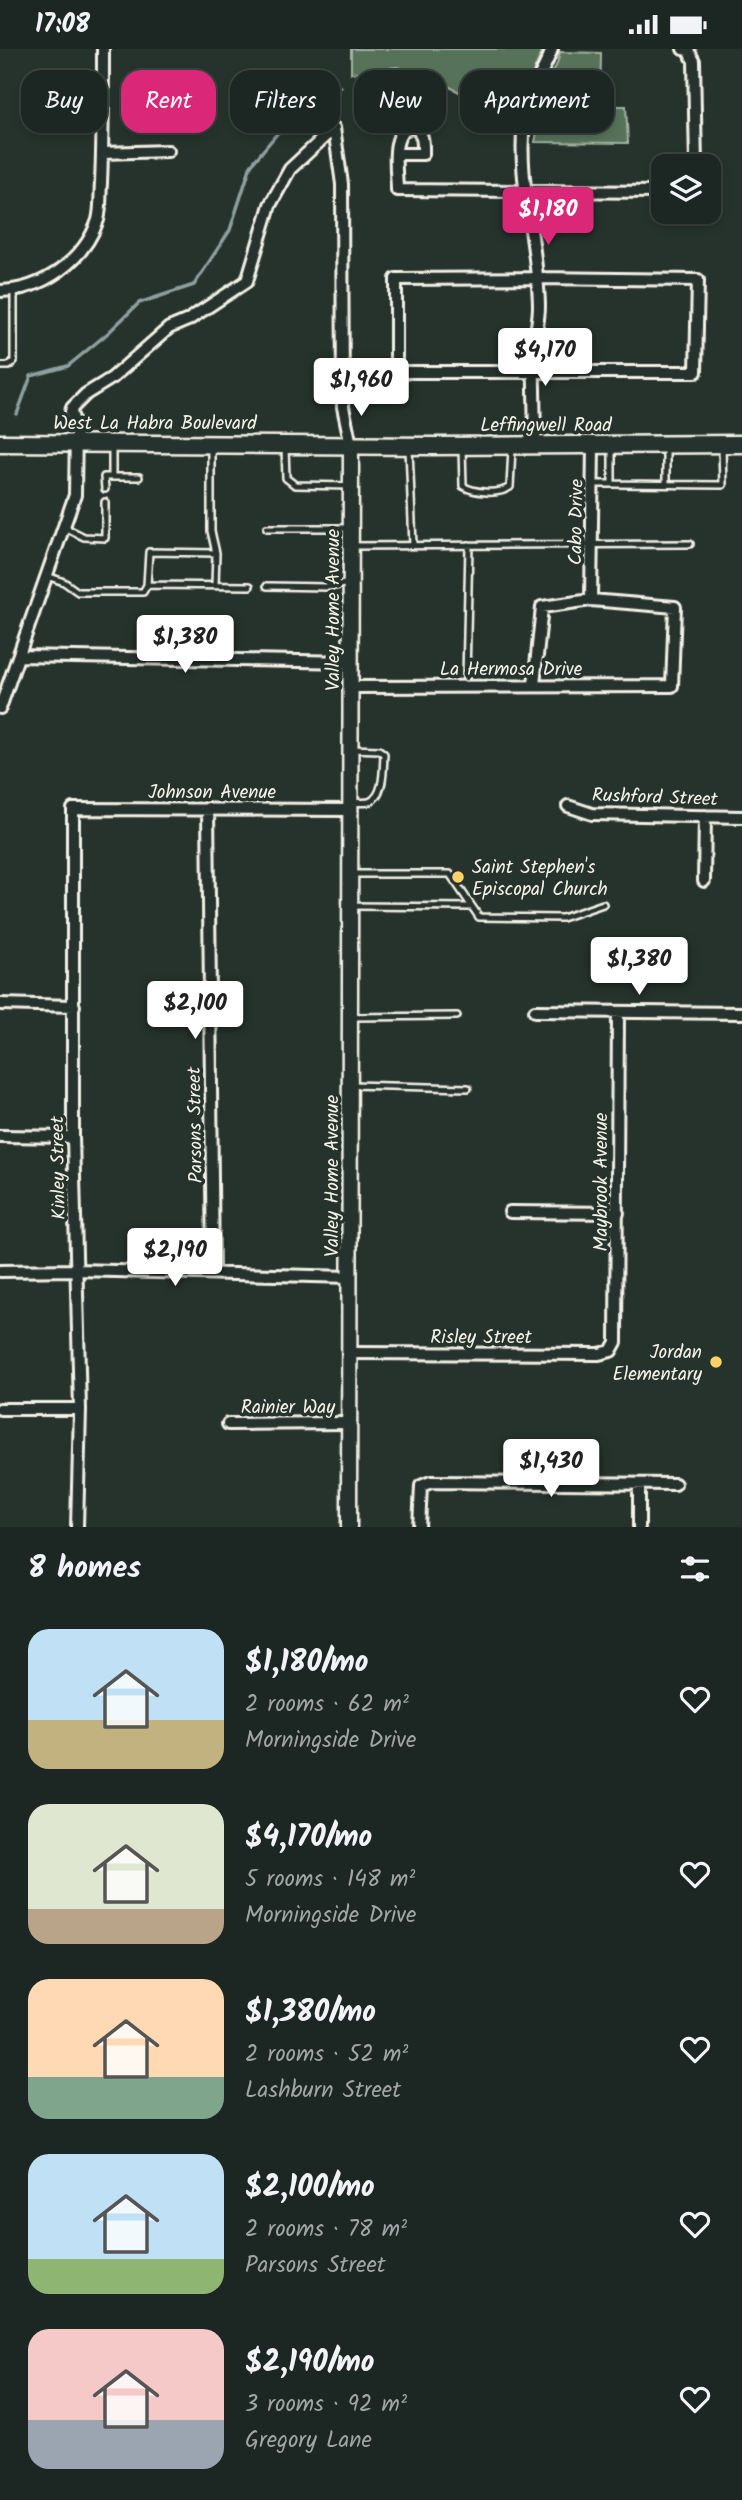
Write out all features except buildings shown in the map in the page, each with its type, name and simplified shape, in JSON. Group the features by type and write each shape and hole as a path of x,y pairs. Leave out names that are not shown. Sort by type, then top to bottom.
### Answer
{"main road":[{"name":"West La Habra Boulevard","path":"0,443 351,445"},
{"name":"Leffingwell Road","path":"351,445 742,444"}],"street":[{"path":"0,291 32,287 59,271 86,246 99,218 103,49"},
{"path":"534,445 534,348 539,308 524,191 525,112 552,49"},
{"path":"683,49 688,50 694,61 696,154"},
{"name":"Valley Home Avenue","path":"77,443 71,412 86,394 112,378 169,328 188,320 247,281 270,205 290,169 334,128 342,184 343,407 351,445 349,1527"},
{"path":"102,153 168,151"},
{"path":"397,154 397,190 651,192"},
{"path":"537,278 698,280 696,372 396,372 396,279 537,278"},
{"path":"0,708 75,495 77,443"},
{"name":"Cabo Drive","path":"591,600 593,445"},
{"path":"534,685 542,607 591,600"},
{"name":"La Hermosa Drive","path":"351,687 672,686 675,607 591,600"},
{"path":"20,656 351,662"},
{"name":"Johnson Avenue","path":"74,809 351,806"},
{"name":"Rushford Street","path":"568,807 592,814 742,817"},
{"name":"Parsons Street","path":"208,808 213,1273"},
{"name":"Kinley Street","path":"74,809 73,1137 80,1409 77,1527"},
{"path":"704,881 705,816"},
{"path":"0,1004 74,1006"},
{"path":"535,1011 742,1013"},
{"name":"Maybrook Avenue","path":"611,1351 616,1342 618,1013"},
{"path":"0,1136 73,1137"},
{"path":"510,1212 618,1213"},
{"path":"0,1271 76,1270 350,1277"},
{"name":"Risley Street","path":"350,1353 599,1354 611,1351"},
{"path":"0,1409 80,1409"},
{"name":"Rainier Way","path":"228,1424 349,1423"},
{"path":"419,1527 421,1486 430,1482 675,1484"},
{"path":"639,1485 639,1527"}],"lane":[{"path":"0,366 9,366 14,361 14,289"},
{"path":"112,443 112,477"},
{"path":"211,444 211,531 216,552 215,585"},
{"path":"285,444 286,478 289,482 295,485 351,487"},
{"path":"666,444 666,484"},
{"path":"593,484 723,485 722,444"},
{"path":"462,446 463,486 470,491 504,491 510,487 512,445"},
{"path":"612,445 612,484"},
{"path":"409,446 413,545"},
{"path":"104,489 104,477 139,477"},
{"path":"64,527 83,537 105,538 104,502"},
{"path":"267,529 351,528"},
{"path":"351,546 690,544"},
{"path":"466,678 469,545"},
{"path":"47,576 64,582 78,592 143,592 147,585 149,552 216,552"},
{"path":"267,586 328,587 350,583"},
{"path":"147,585 250,586"},
{"path":"351,749 379,750 384,754 383,779 373,799 351,806"},
{"path":"351,874 450,874 479,917 562,918 603,904"},
{"path":"351,906 471,907"},
{"path":"350,1017 457,1016"},
{"path":"351,1085 468,1088"}],"green space":[{"path":"351,49 543,49 534,70 460,70 460,92 446,85 446,70 407,70 397,67 354,70 351,73"},
{"path":"560,52 601,53 601,70 554,70"},
{"path":"614,106 626,106 628,143 535,142 537,133 614,133"}],"waterway":[{"path":"17,414 31,376 68,366 139,303 194,285 230,230 251,165 305,100 318,92 341,87"}],"place":[{"name":"Saint Stephen's Episcopal Church","path":"458,877"},
{"name":"Jordan Elementary","path":"716,1362"}]}
